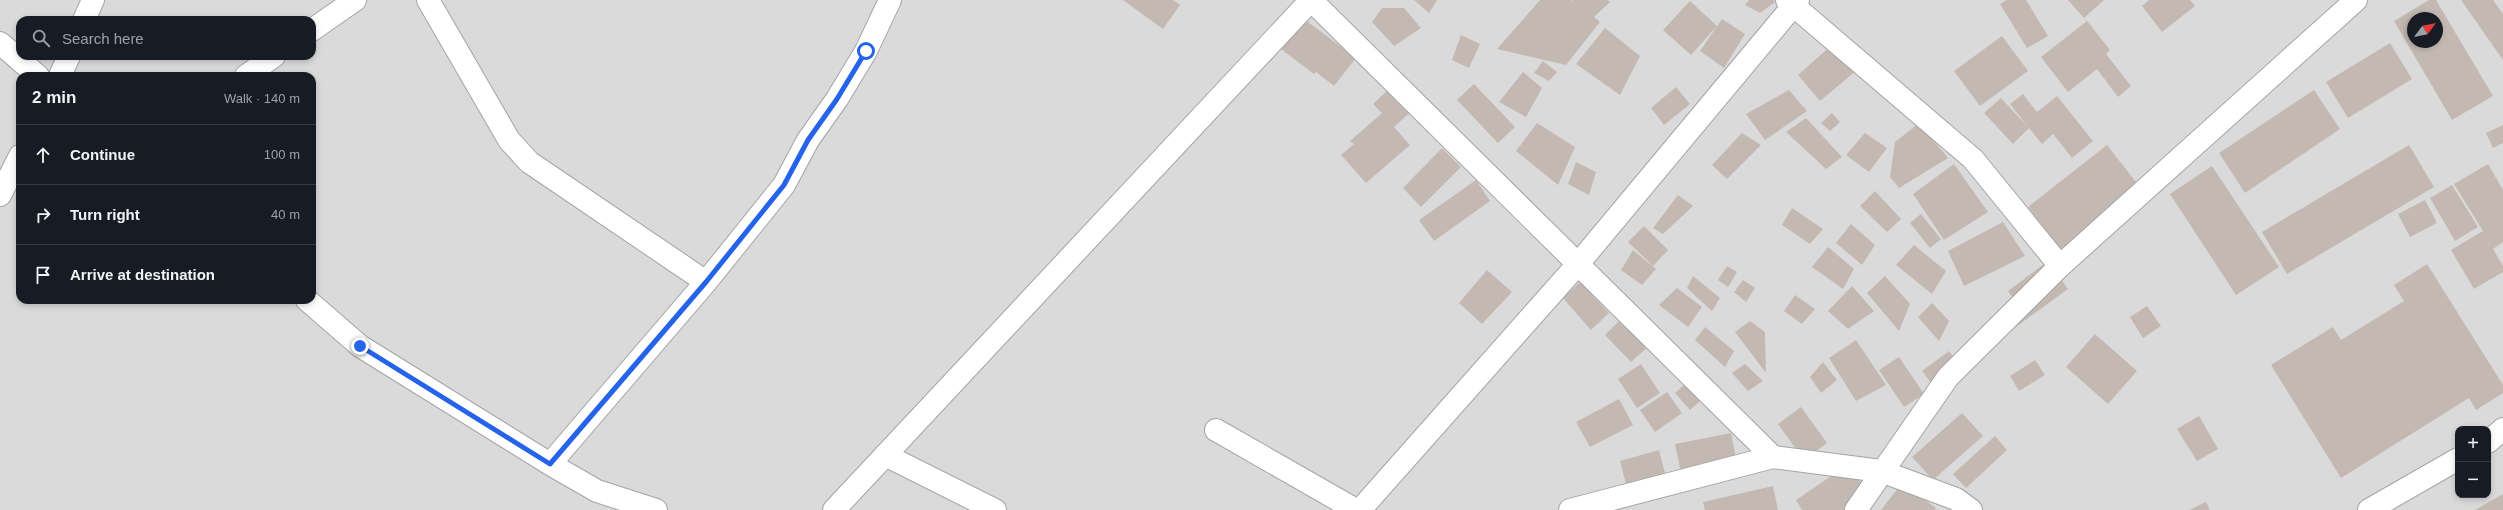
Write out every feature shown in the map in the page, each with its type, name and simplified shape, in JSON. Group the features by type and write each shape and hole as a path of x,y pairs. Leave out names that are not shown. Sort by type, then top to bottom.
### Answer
{"street":[{"path":"86,16 93,0"},
{"path":"316,27 355,0"},
{"path":"428,0 509,140 529,162 706,282"},
{"path":"550,464 706,282 784,185 808,140 837,99 866,51 890,0"},
{"path":"834,510 1311,0 1773,457"},
{"path":"1856,510 1880,472 1948,377 2060,266 2356,0"},
{"path":"1360,510 1578,264 1793,2 1973,159 2060,266"},
{"path":"0,43 16,57"},
{"path":"20,60 33,72"},
{"path":"62,72 67,60"},
{"path":"252,72 268,60"},
{"path":"0,195 16,164"},
{"path":"312,304 360,346 550,464 597,491 656,510"},
{"path":"2491,439 2503,429"},
{"path":"1216,430 1356,510"},
{"path":"885,456 995,510"},
{"path":"1570,510 1773,457 1880,472 1956,499 1971,510"},
{"path":"2369,510 2455,461"}],"shaded area":[{"path":"0,0 2503,0 2503,510 0,510"}],"building":[{"path":"1123,0 1173,0 1180,5 1163,29"},
{"path":"1414,0 1437,0 1429,13"},
{"path":"1540,0 1571,0 1575,3 1572,0 1608,0 1610,2 1594,17 1600,22 1566,65 1497,49"},
{"path":"1749,0 1773,0 1775,2 1760,13 1745,5"},
{"path":"2007,0 2026,0 2048,36 2027,48 2000,4"},
{"path":"2068,0 2104,0 2084,18"},
{"path":"2149,0 2190,0 2195,6 2162,32 2142,6"},
{"path":"2429,0 2436,0 2493,96 2452,120 2410,48 2443,48 2443,12 2409,12"},
{"path":"2461,0 2493,0 2503,14 2503,60"},
{"path":"1690,1 1717,26 1691,55 1663,30"},
{"path":"1382,8 1404,8 1421,28 1394,46 1372,22"},
{"path":"2407,13 2407,43 2394,21"},
{"path":"1304,19 1356,58 1334,86 1316,72 1314,74 1281,49"},
{"path":"1722,19 1745,34 1724,68 1700,51"},
{"path":"2087,21 2110,50 2106,54 2131,86 2118,97 2097,69 2068,92 2041,57"},
{"path":"1605,28 1640,56 1620,95 1576,64"},
{"path":"1461,35 1480,44 1469,68 1452,60"},
{"path":"2002,36 2028,71 1980,106 1954,71"},
{"path":"1834,43 1857,70 1820,101 1798,75"},
{"path":"2390,43 2412,79 2348,118 2326,82"},
{"path":"1543,61 1557,72 1549,81 1534,73"},
{"path":"1523,72 1542,88 1526,117 1499,102"},
{"path":"1394,84 1415,108 1394,127 1410,145 1366,183 1341,155 1354,144 1350,141 1382,113 1373,104"},
{"path":"1474,84 1515,127 1498,143 1457,100"},
{"path":"1676,87 1690,104 1664,125 1651,108"},
{"path":"1789,90 1807,111 1765,140 1746,114"},
{"path":"2314,90 2340,129 2245,193 2219,153"},
{"path":"2023,94 2037,112 2057,96 2093,141 2072,158 2053,134 2042,144 2029,128 2013,144 1984,113 2001,98 2028,127 2010,104"},
{"path":"1832,113 1840,122 1830,131 1821,123"},
{"path":"1806,118 1842,157 1826,169 1786,132"},
{"path":"1537,123 1575,147 1558,185 1516,151"},
{"path":"1919,123 1948,158 1899,188 1890,177 1895,142"},
{"path":"2503,125 2503,143 2493,148 2486,133"},
{"path":"1742,133 1761,145 1727,179 1712,165"},
{"path":"1865,133 1887,148 1869,172 1846,155"},
{"path":"2107,145 2146,195 2067,257 2028,207"},
{"path":"2409,145 2434,187 2287,274 2262,232"},
{"path":"1442,148 1461,167 1421,207 1403,188"},
{"path":"1576,162 1596,172 1589,195 1568,184"},
{"path":"1954,164 1988,212 1944,240 1913,194"},
{"path":"2488,164 2503,190 2503,242 2493,249 2503,266 2503,272 2474,289 2451,250 2483,231 2454,184"},
{"path":"2212,166 2279,267 2236,295 2170,194"},
{"path":"1476,180 1490,201 1434,241 1419,220"},
{"path":"2452,185 2478,227 2455,241 2430,198"},
{"path":"1875,191 1901,219 1887,232 1860,206"},
{"path":"1678,195 1693,206 1663,234 1653,228"},
{"path":"2425,200 2437,223 2410,237 2398,214"},
{"path":"1792,208 1823,229 1810,244 1782,225"},
{"path":"1921,214 1941,239 1930,248 1910,223"},
{"path":"2003,222 2025,256 1964,286 1948,251"},
{"path":"1851,224 1875,245 1862,265 1836,243"},
{"path":"1644,226 1668,250 1653,266 1628,242"},
{"path":"1914,245 1946,271 1932,294 1896,265"},
{"path":"1828,247 1854,269 1843,289 1812,267"},
{"path":"1633,250 1656,269 1642,285 1621,270"},
{"path":"2048,261 2068,289 2006,334 2019,306 2008,291"},
{"path":"2427,264 2503,385 2503,393 2476,410 2469,398 2341,478 2271,365 2333,327 2341,340 2404,301 2394,285"},
{"path":"1727,266 1737,272 1728,287 1718,280"},
{"path":"1487,270 1512,292 1482,324 1459,303"},
{"path":"1693,276 1720,298 1712,311 1687,288"},
{"path":"1885,276 1910,304 1899,331 1867,293"},
{"path":"1743,280 1755,288 1746,302 1734,292"},
{"path":"1580,282 1609,313 1591,330 1563,298"},
{"path":"1852,286 1874,311 1848,329 1828,311"},
{"path":"1677,288 1702,307 1688,327 1659,305"},
{"path":"1795,295 1815,309 1802,324 1784,311"},
{"path":"1932,303 1949,321 1939,341 1918,317"},
{"path":"2147,306 2161,326 2143,338 2130,317"},
{"path":"1622,318 1649,346 1631,362 1605,335"},
{"path":"1750,321 1765,332 1766,373 1735,332"},
{"path":"1705,327 1734,351 1725,367 1695,340"},
{"path":"2095,334 2137,371 2108,404 2066,367"},
{"path":"1856,340 1886,385 1856,401 1829,358"},
{"path":"1949,351 1962,369 1935,388 1922,371"},
{"path":"1899,357 1924,394 1904,407 1879,370"},
{"path":"2035,360 2045,375 2019,391 2010,376"},
{"path":"1823,362 1837,380 1821,393 1810,377"},
{"path":"1641,364 1660,393 1637,408 1618,379"},
{"path":"1745,364 1763,381 1748,391 1732,373"},
{"path":"1694,376 1709,393 1690,410 1675,393"},
{"path":"1667,392 1682,413 1655,432 1640,410"},
{"path":"1619,399 1633,425 1590,447 1576,422"},
{"path":"1801,407 1827,443 1804,460 1778,424"},
{"path":"1962,413 1983,436 1933,480 1912,457"},
{"path":"2199,416 2218,449 2197,461 2177,429"},
{"path":"1731,433 1737,463 1681,473 1675,444"},
{"path":"1995,436 2007,450 1966,488 1953,474"},
{"path":"1659,450 1666,477 1627,488 1620,461"},
{"path":"1849,464 1874,503 1863,510 1802,510 1796,500"},
{"path":"1902,483 1936,508 1935,510 1881,510"},
{"path":"1773,486 1778,510 1705,510 1703,502"},
{"path":"2503,494 2503,510 2475,510"},
{"path":"2206,502 2210,510 2189,510"}],"route":[{"path":"360,346 550,464 706,282 784,185 808,140 837,99 866,51"}]}
